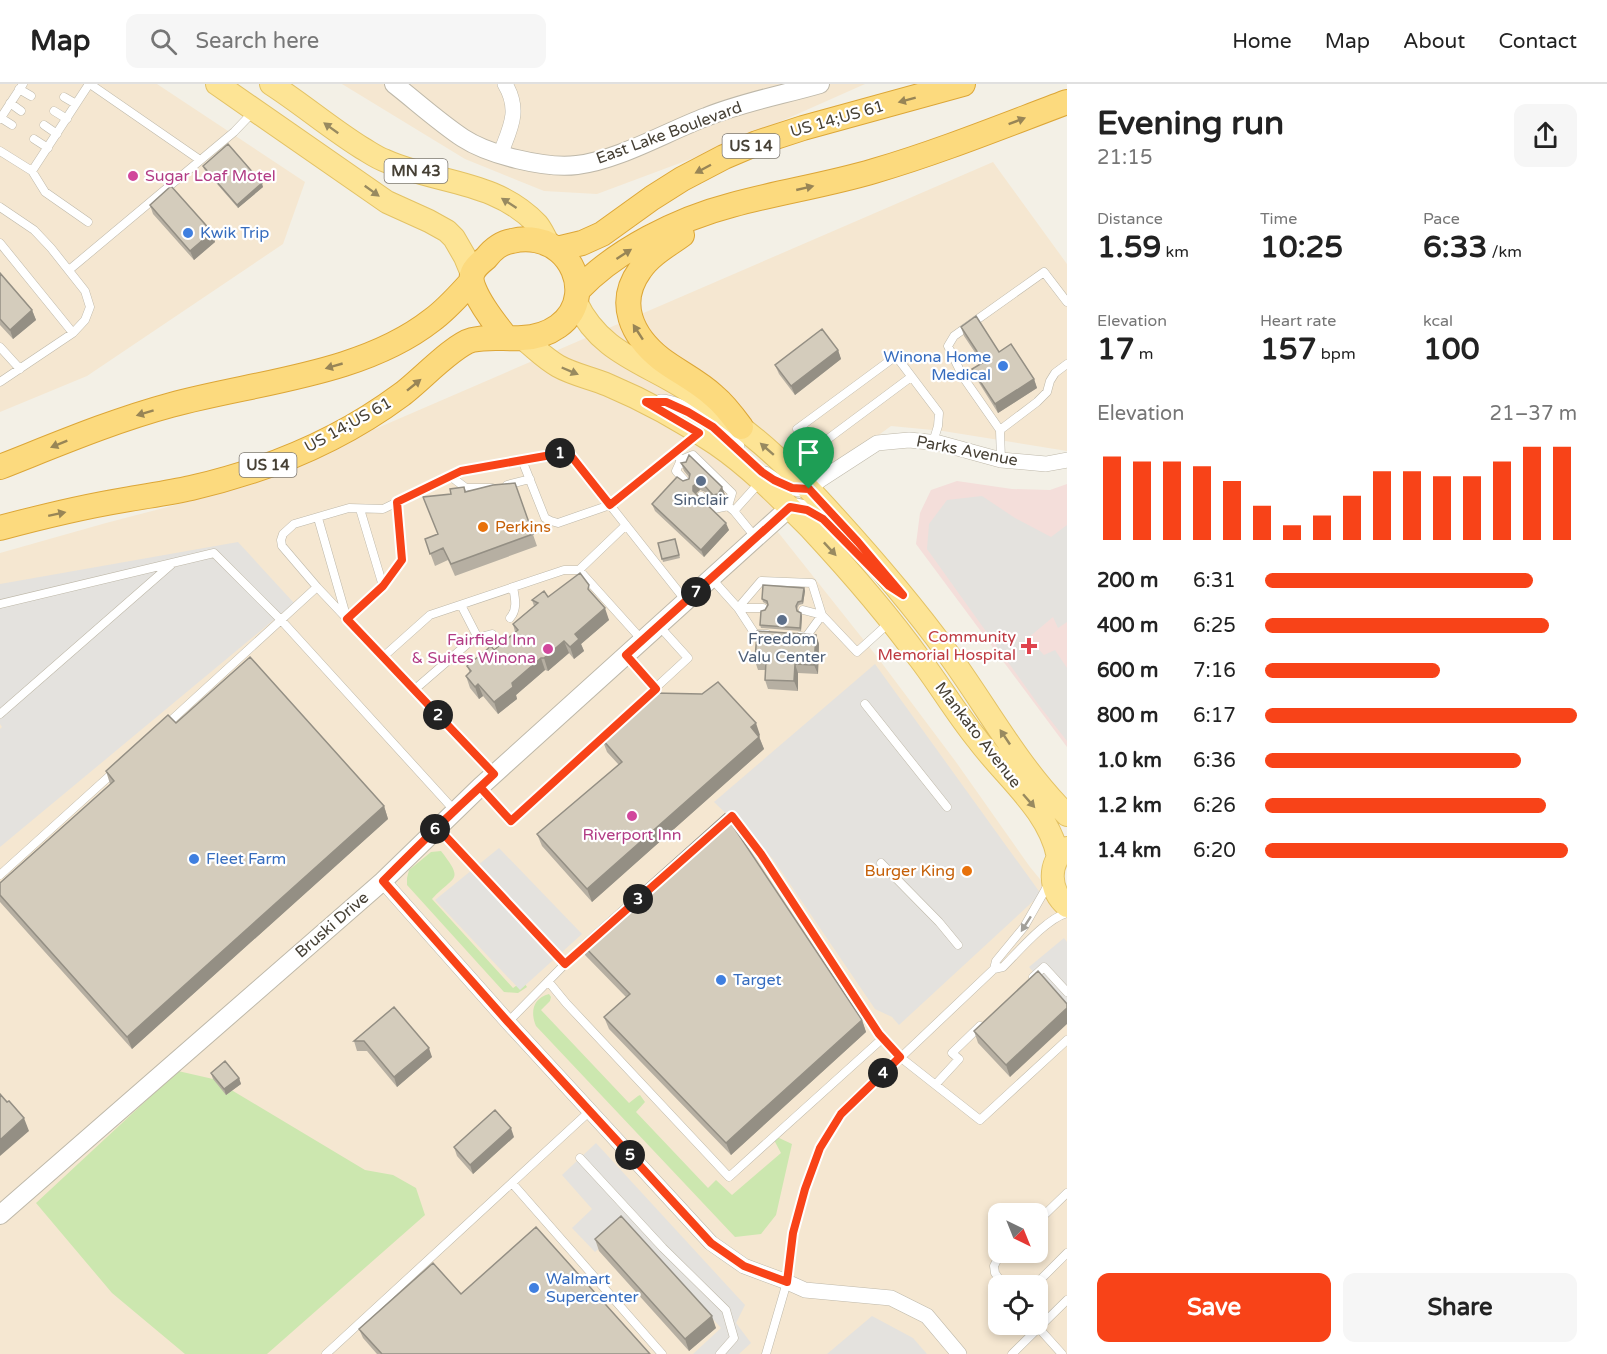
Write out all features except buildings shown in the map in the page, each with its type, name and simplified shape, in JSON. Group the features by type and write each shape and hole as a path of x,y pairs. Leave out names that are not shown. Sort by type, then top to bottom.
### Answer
{"highway":[{"name":"US 14;US 61","path":"0,467 113,422 172,405 317,371 375,352 433,320 472,278 494,249 502,243 530,239 553,247 582,243 602,234 682,179 757,143 963,84"},
{"name":"US 14;US 61","path":"0,528 70,511 191,488 268,465 328,440 373,414 415,384 446,356 471,340 514,338 547,333 568,318 577,296 611,263 663,231 704,214 749,201 874,171 1067,102"},
{"path":"741,427 728,409 713,395 648,347 632,324 628,306 634,280 648,260 683,234 738,209 749,201"},
{"path":"553,247 571,266 576,277 577,296"},
{"path":"472,278 490,319 514,338"}],"main road":[{"name":"MN 43","path":"217,84 387,202 429,220 447,231 465,257 472,278"},
{"name":"MN 43","path":"279,86 339,134 385,161 492,193 538,226 553,247"},
{"name":"Mankato Avenue","path":"577,296 582,313 610,346 630,360 683,388 741,427 809,489 903,595 946,650 1034,778 1067,815"},
{"name":"Mankato Avenue","path":"514,338 559,366 646,402 699,433 718,446 790,507 835,555 891,621 976,739 1039,812 1052,834 1059,860 1054,890 1067,906"}],"street":[{"name":"East Lake Boulevard","path":"394,84 465,139 500,155 558,166 578,165 627,151 718,112 820,84"},
{"path":"500,155 513,120 514,108 505,84"},
{"path":"646,402 666,402 688,412 713,427 762,472 774,480 792,488 809,489"},
{"name":"Parks Avenue","path":"809,489 877,443 909,440 933,442 1001,460 1046,464 1067,460"},
{"path":"790,507 807,510 823,519 889,586 903,595"},
{"name":"Bruski Drive","path":"0,1215 383,881 454,810 790,507"},
{"path":"383,881 508,1022 711,1243 744,1266 805,1290 891,1298 927,1316 959,1354"}],"lane":[{"path":"32,171 89,84 200,160"},
{"path":"12,125 0,118 21,87 31,96"},
{"path":"64,97 76,104"},
{"path":"10,103 21,111"},
{"path":"69,270 234,132 255,110"},
{"path":"54,111 66,119"},
{"path":"44,125 57,134"},
{"path":"34,139 48,148"},
{"path":"0,151 32,171 45,192 88,222"},
{"path":"0,207 34,230 51,248 85,291 90,307 85,320 73,333 0,382"},
{"path":"0,243 73,333"},
{"path":"1001,460 1000,430 963,377 948,346 954,336 1044,272 1067,302"},
{"path":"0,347 20,369"},
{"path":"911,377 813,450 797,429 896,356 939,413 933,442"},
{"path":"1000,430 1037,402 1047,392 1055,373 1067,364"},
{"path":"522,460 545,518 558,523 610,505 699,433"},
{"path":"494,774 347,619 282,546 283,534 294,524 349,508 383,509 461,471 568,452 686,601"},
{"path":"674,453 683,462"},
{"path":"687,483 676,471 693,455 732,493 728,506"},
{"path":"450,476 466,488 497,488"},
{"path":"507,485 530,479"},
{"path":"701,496 714,509 728,506 761,481"},
{"path":"347,619 383,586 402,560 397,502"},
{"path":"728,506 756,538"},
{"path":"360,509 383,586"},
{"path":"318,518 347,619"},
{"path":"383,657 430,615 564,570 579,570 626,525"},
{"path":"0,604 214,553 281,620 454,810"},
{"path":"0,714 176,561"},
{"path":"579,570 642,640"},
{"path":"711,578 738,608 755,634 775,635"},
{"path":"738,608 761,580 812,583 822,615 856,652 891,621"},
{"path":"164,728 317,586"},
{"path":"510,618 516,607 513,587"},
{"path":"461,605 478,638"},
{"path":"738,608 763,608"},
{"path":"803,610 822,615"},
{"path":"795,636 806,637 822,615"},
{"path":"480,787 511,821 688,658 659,626"},
{"path":"414,690 473,639 492,634"},
{"path":"626,655 656,689"},
{"path":"865,704 947,807"},
{"path":"0,875 124,763"},
{"path":"714,832 732,816 761,854 883,1038 900,1057 980,1120 1067,1040"},
{"path":"437,827 565,964"},
{"path":"994,969 996,961 1024,927 1038,905 1059,860"},
{"path":"881,863 939,922 958,945"},
{"path":"766,1354 787,1282 793,1233 805,1189 820,1148 841,1114 994,969 1003,967 1051,921 1067,913"},
{"path":"508,1022 565,964 600,933"},
{"path":"1028,983 1044,967 1067,992"},
{"path":"548,981 729,1177 883,1038"},
{"path":"936,1084 959,1059 952,1053 986,1022"},
{"path":"326,1354 590,1112"},
{"path":"580,1158 663,1248 726,1310 734,1338 720,1354"},
{"path":"512,1183 662,1354"},
{"path":"1048,1211 1067,1193"},
{"path":"1045,1275 1067,1253"},
{"path":"1048,1316 1067,1300"},
{"path":"1012,1354 1029,1335"},
{"path":"1045,1335 1062,1354"}],"shaded area":[{"path":"0,84 157,84 305,182 283,244 87,376 0,412"},
{"path":"342,84 865,84 723,147 597,194 544,191 465,159"},
{"path":"993,162 1067,264 1067,451 943,431 891,426 766,517 878,658 956,762 1030,867 1067,912 1067,1354 0,1354 0,553 202,498 308,458"},
{"name":"Community Memorial Hospital","path":"957,481 1012,489 1050,490 1067,484 1067,747 916,544 920,513 931,490"},
{"name":"Community Memorial Hospital","path":"982,496 1015,518 1051,537 1067,525 1067,622 1058,628 1053,617 1028,638 1044,655 1055,650 1067,668 1067,741 927,549 929,524 947,500"},
{"path":"238,542 294,603 0,847 0,729 2,727 0,724 0,584"},
{"path":"875,664 1041,894 899,1025 892,1017 875,1009 773,859 714,802"},
{"path":"499,848 582,934 520,990 435,900"},
{"path":"1064,938 1067,942 1067,1011 1029,967"},
{"path":"596,1143 745,1305 736,1323 751,1343 739,1354 693,1354 721,1328 627,1224 595,1252 572,1228 592,1209 562,1175"},
{"path":"872,1316 913,1338 927,1354 827,1354"}],"green space":[{"path":"441,851 453,868 454,878 432,899 513,988 523,981 527,987 518,993 504,992 407,885 409,870 431,852"},
{"path":"549,994 550,1001 541,1010 629,1103 640,1095 645,1102 636,1112 708,1188 716,1180 732,1195 781,1153 774,1140 777,1137 792,1144 776,1215 761,1234 735,1237 536,1026 533,1016 534,1006 539,999"},
{"path":"178,1071 213,1079 365,1170 393,1175 416,1188 425,1215 267,1354 185,1354 112,1293 36,1203"}],"place":[{"name":"Sugar Loaf Motel","path":"133,176"},
{"name":"Kwik Trip","path":"188,233"},
{"name":"Winona Home Medical","path":"1003,366"},
{"name":"Sinclair","path":"701,481"},
{"name":"Perkins","path":"483,527"},
{"name":"Freedom Valu Center","path":"782,620"},
{"name":"Community Memorial Hospital","path":"1029,646"},
{"name":"Fairfield Inn & Suites Winona","path":"548,649"},
{"name":"Riverport Inn","path":"632,816"},
{"name":"Fleet Farm","path":"194,859"},
{"name":"Burger King","path":"967,871"},
{"name":"Target","path":"721,980"},
{"name":"Walmart Supercenter","path":"534,1288"}],"route":[{"path":"809,489 792,488 774,480 762,472 713,427 688,412 666,402 646,402 699,433 610,505 568,452 461,471 397,502 402,560 383,586 347,619 494,774 454,810 437,827 565,964 732,816 761,854 879,1034 900,1057 841,1114 820,1148 805,1189 793,1233 787,1282 744,1266 711,1243 508,1022 383,881 437,827 454,810 480,787 511,821 656,689 626,655 790,507 807,510 823,519 889,586 903,595 809,489"}]}
